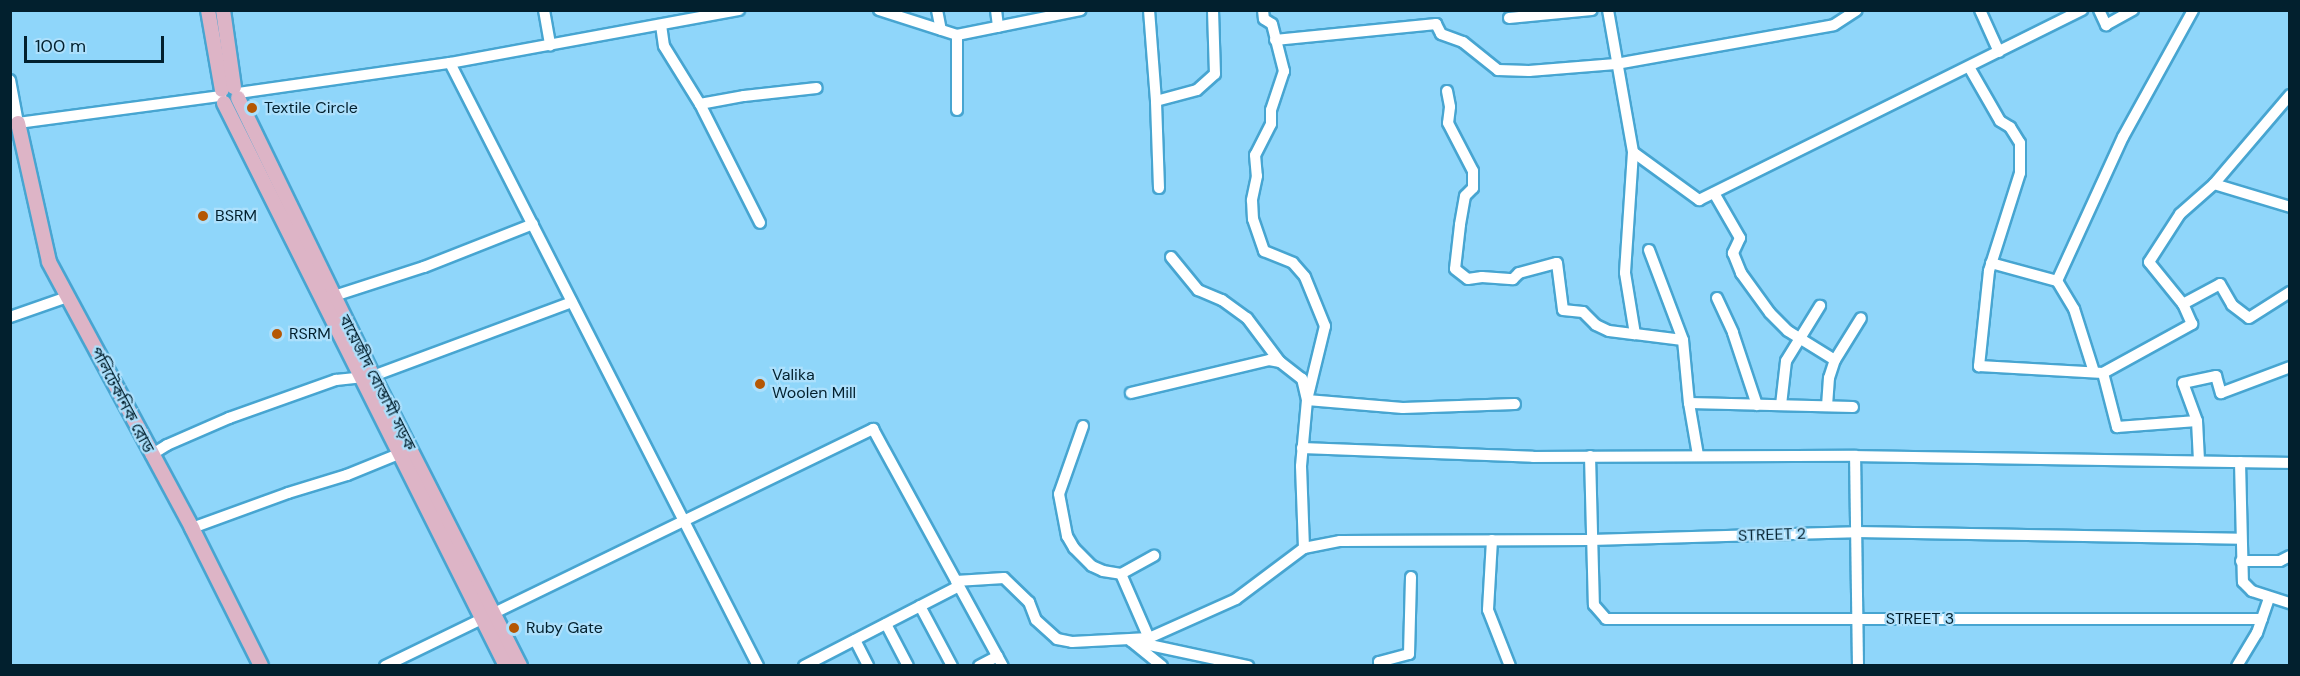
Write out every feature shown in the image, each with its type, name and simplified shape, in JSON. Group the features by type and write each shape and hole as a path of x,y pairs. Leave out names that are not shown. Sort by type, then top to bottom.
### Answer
{"main road":[{"name":"বায়েজীদ বোস্তামী সড়ক","path":"208,10 230,94 404,452 487,615 520,666"},
{"name":"বায়েজীদ বোস্তামী সড়ক","path":"223,10 230,94 334,296 367,377"},
{"name":"পলিটেকনিক রোড","path":"18,123 49,262 192,528 261,666"},
{"name":"বায়েজীদ বোস্তামী সড়ক","path":"487,615 506,666"}],"street":[{"path":"544,10 550,45"},
{"path":"10,80 18,123 450,63 739,10"},
{"path":"879,10 957,35 1081,10"},
{"path":"937,10 941,30"},
{"path":"996,10 998,27"},
{"path":"1149,10 1156,101 1159,188"},
{"path":"1156,101 1197,90 1215,74 1213,10"},
{"path":"804,666 920,606 958,583 1004,578 1029,602 1036,620 1057,639 1072,642 1149,638 1236,599 1304,548 1302,448 1307,400 1325,326 1305,277 1293,263 1264,251 1253,219 1252,200 1257,176 1255,155 1271,124 1273,102 1282,84 1284,71 1272,24 1264,19 1263,10"},
{"path":"1509,18 1592,10"},
{"path":"1608,10 1633,152 1625,273 1635,334"},
{"path":"1275,40 1436,24 1441,34 1463,42 1498,70 1529,71 1616,64 1834,25 1857,10"},
{"path":"1980,10 1999,52"},
{"path":"1633,152 1699,200 1999,52 2065,15 2082,10"},
{"path":"2099,10 2106,25 2133,10"},
{"path":"2057,281 2123,137 2193,10"},
{"path":"661,25 664,46 700,104 760,223"},
{"path":"957,35 957,110"},
{"path":"450,63 758,666"},
{"path":"1969,67 2000,121 2010,127 2020,143 2020,173 1991,263 1979,366 2098,372 2192,324 2182,304 2149,262 2180,214 2214,184 2289,94"},
{"path":"700,104 744,96 817,88"},
{"path":"1447,91 1450,107 1448,123 1473,171 1473,188 1465,196 1455,268 1468,279 1482,277 1513,279 1519,273 1557,263 1563,310 1582,312 1596,325 1609,331 1683,340"},
{"path":"2214,184 2289,207"},
{"path":"1714,193 1740,238 1732,253 1741,273 1770,314 1799,339 1835,360"},
{"path":"334,296 424,267 533,224"},
{"path":"1649,250 1683,340 1689,403 1698,455"},
{"path":"1171,257 1198,290 1222,300 1247,318 1280,362 1302,379 1307,400"},
{"path":"1991,263 2057,281 2074,309 2117,427 2197,422"},
{"path":"2182,304 2220,284 2232,305 2249,318 2289,294"},
{"path":"10,317 67,297"},
{"path":"1717,298 1733,333 1757,405"},
{"path":"151,455 208,427 282,399 336,380 367,377 572,302"},
{"path":"1781,405 1786,361 1820,306"},
{"path":"1827,406 1829,378 1835,360 1861,318"},
{"path":"1131,393 1269,360 1280,362"},
{"path":"2199,461 2197,422 2183,383 2216,376 2222,393 2289,367"},
{"path":"1307,400 1403,408 1515,404"},
{"path":"1689,403 1853,406"},
{"path":"1083,426 1059,494 1067,536 1078,553 1092,566 1103,571 1121,574 1154,556"},
{"path":"386,666 873,429 1001,661 979,666"},
{"path":"1302,448 1522,456 1855,456 2289,463"},
{"path":"192,528 288,493 347,475 404,452"},
{"path":"1590,456 1591,540"},
{"path":"1855,456 1858,666"},
{"path":"2240,462 2241,561 2244,582 2252,591 2289,603"},
{"name":"STREET 2","path":"1304,548 1340,541 1591,540 1856,532 2241,538"},
{"path":"1492,540 1488,610 1510,666"},
{"name":"STREET 3","path":"1591,540 1594,605 1606,619 2262,619"},
{"path":"2241,561 2280,561 2289,556"},
{"path":"1121,574 1149,638"},
{"path":"1377,664 1409,654 1412,577"},
{"path":"2237,666 2257,633 2269,597"},
{"path":"920,606 952,666"},
{"path":"886,624 908,666"},
{"path":"855,640 868,666"},
{"path":"1162,666 1131,641 1248,666"}],"place":[{"name":"Textile Circle","path":"252,108"},
{"name":"BSRM","path":"203,216"},
{"name":"RSRM","path":"277,334"},
{"name":"Valika Woolen Mill","path":"760,384"},
{"name":"Ruby Gate","path":"514,628"}]}
